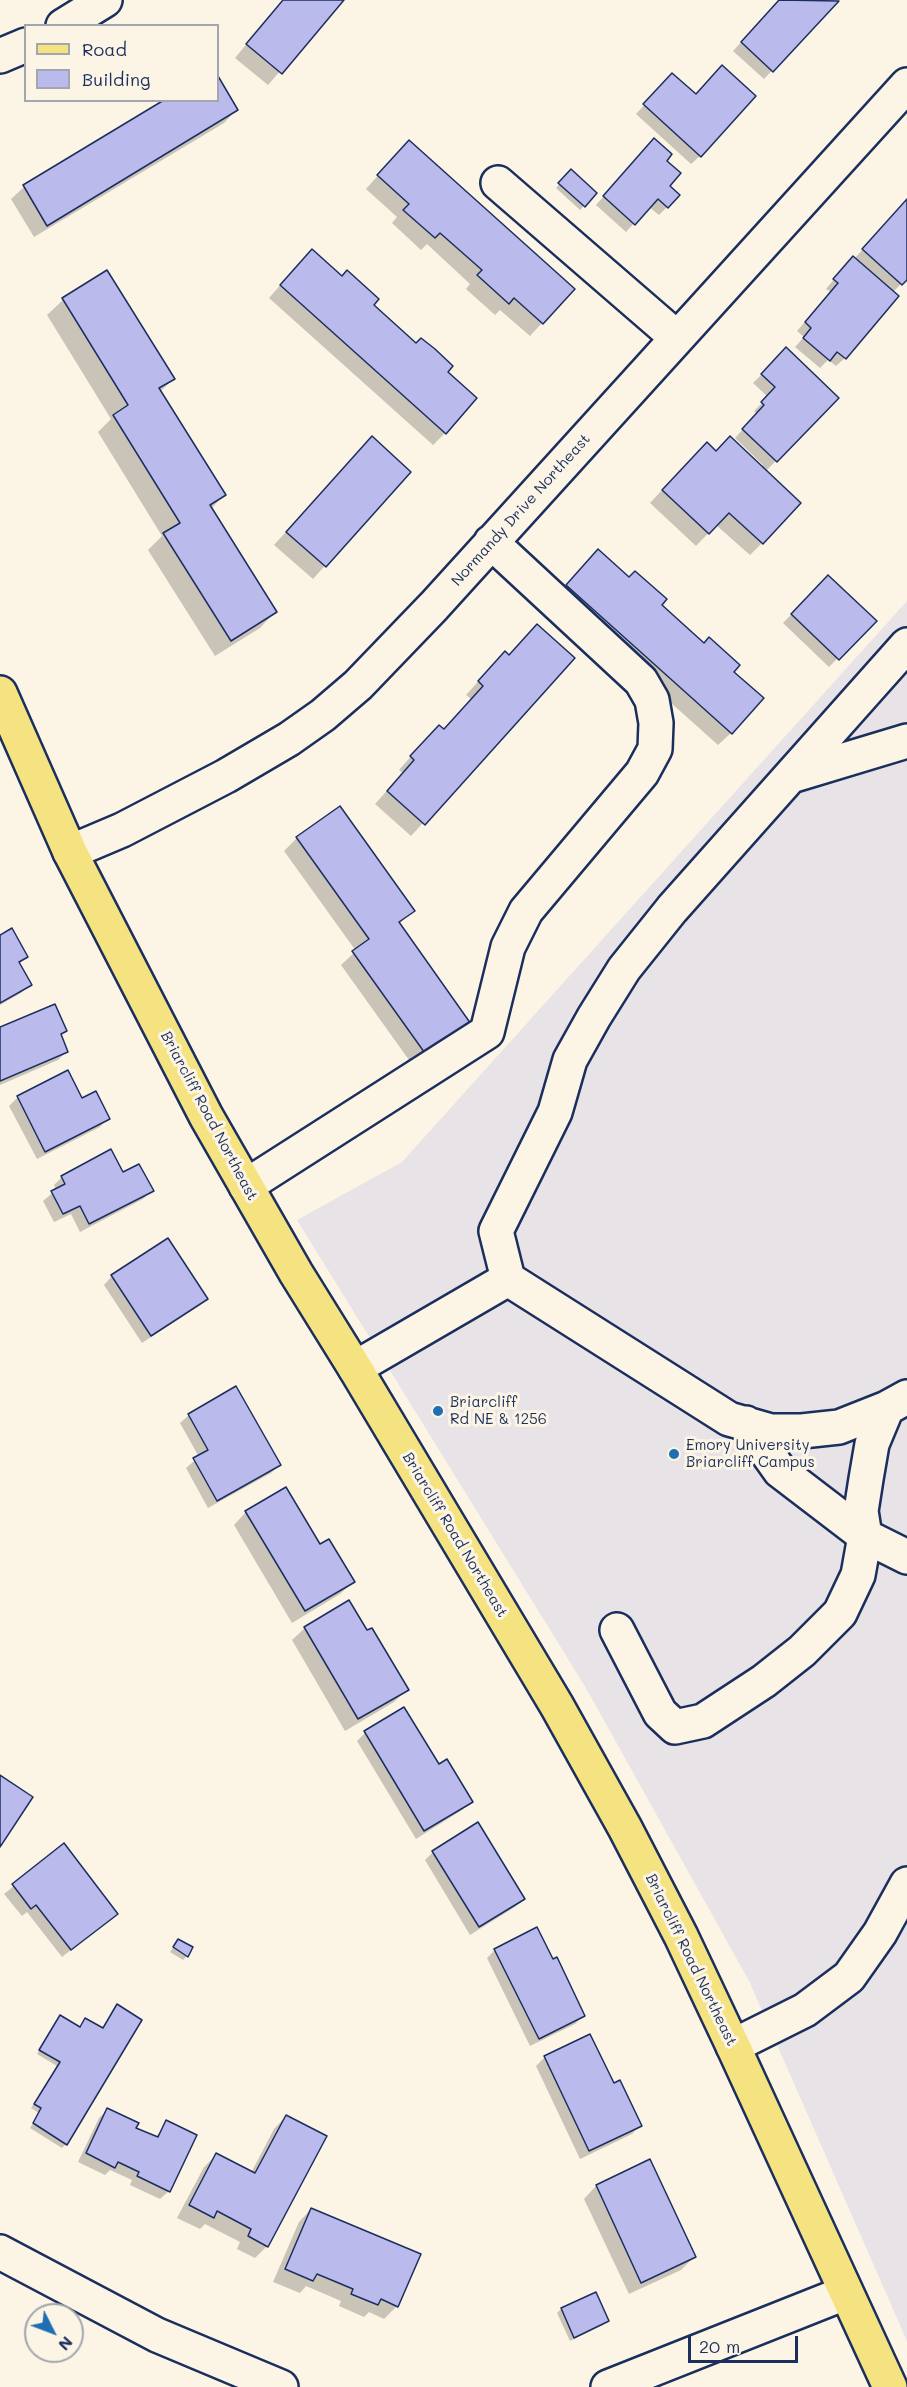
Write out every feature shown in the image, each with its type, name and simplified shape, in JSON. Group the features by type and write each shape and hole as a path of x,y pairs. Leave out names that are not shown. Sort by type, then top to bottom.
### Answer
{"main road":[{"name":"Briarcliff Road Northeast","path":"0,693 70,852 206,1116 296,1273 356,1368 557,1706 614,1808 681,1936 734,2046 845,2293 890,2387"}],"street":[{"path":"66,24 105,0"},
{"path":"0,57 24,46"},
{"name":"Normandy Drive Northeast","path":"70,852 141,820 226,776 289,739 358,686 391,653 907,85"},
{"path":"498,183 676,337"},
{"path":"246,1185 487,1032 508,947 526,911 642,773 655,749 656,723 652,700 641,681 491,542"},
{"path":"897,1403 839,1427 802,1431 771,1431 729,1419 508,1279 496,1231 555,1112 570,1060 624,969 672,909 907,645"},
{"path":"790,776 907,741"},
{"path":"356,1368 508,1279"},
{"path":"617,1630 660,1713 675,1727 703,1721 764,1682 802,1651 840,1613 858,1575 865,1536 861,1511 872,1444 897,1403"},
{"path":"746,1424 780,1471 865,1536 907,1557"},
{"path":"734,2046 805,2010 849,1977 880,1933 907,1884"},
{"path":"0,2252 157,2334 281,2387"},
{"path":"608,2387 845,2293"}],"shaded area":[{"name":"Emory University Briarcliff Campus","path":"907,601 907,2341 749,1981 586,1688 297,1220 402,1162"}],"building":[{"path":"283,0 344,0 282,74 246,44"},
{"path":"779,0 839,1 773,72 741,42"},
{"path":"722,65 756,96 701,157 643,104 672,73 696,94"},
{"path":"219,78 238,110 47,226 23,185 161,102 219,102"},
{"path":"654,138 672,154 667,161 681,173 670,186 680,195 668,208 658,199 635,225 603,196"},
{"path":"409,140 575,289 543,324 514,298 509,304 477,275 482,270 440,233 435,238 403,210 409,204 377,175"},
{"path":"571,169 597,193 585,207 558,183"},
{"path":"907,199 907,280 902,285 862,249"},
{"path":"312,249 342,276 347,270 379,299 374,305 416,343 421,338 435,349 453,366 448,372 477,398 446,434 280,285"},
{"path":"853,256 899,296 846,359 837,352 830,361 803,338 811,328 805,322 838,283 833,279"},
{"path":"107,270 175,379 159,388 226,495 210,505 277,612 231,641 163,533 180,523 113,415 128,405 62,298"},
{"path":"786,347 839,398 777,462 742,429 764,405 761,402 775,387 761,374"},
{"path":"372,436 411,472 326,567 286,532"},
{"path":"730,436 801,503 763,544 729,513 709,534 662,490 707,442 716,451"},
{"path":"598,549 629,577 635,571 667,599 662,605 704,643 709,637 740,665 734,672 764,698 732,734 566,585"},
{"path":"828,575 877,621 839,660 791,614"},
{"path":"537,624 575,658 425,825 387,791 414,760 410,756 439,725 444,729 483,686 478,681 505,651 509,655"},
{"path":"340,806 415,911 399,922 471,1024 427,1056 352,951 369,939 296,837"},
{"path":"12,928 28,957 19,962 32,985 0,1003 0,935"},
{"path":"55,1004 67,1031 61,1034 68,1052 0,1081 0,1027"},
{"path":"68,1070 82,1098 96,1091 110,1119 45,1152 17,1096"},
{"path":"111,1149 123,1172 139,1164 154,1191 89,1224 80,1206 63,1214 51,1191 65,1184 61,1176"},
{"path":"168,1238 208,1299 151,1336 111,1275"},
{"path":"236,1386 281,1465 217,1501 193,1458 208,1450 188,1414"},
{"path":"286,1487 320,1544 329,1539 355,1582 305,1611 245,1511"},
{"path":"349,1600 367,1630 372,1628 409,1690 358,1719 304,1627"},
{"path":"404,1707 439,1764 447,1759 473,1802 424,1831 364,1731"},
{"path":"0,1775 33,1797 0,1847"},
{"path":"478,1822 525,1899 479,1927 432,1851"},
{"path":"64,1843 118,1914 71,1950 36,1905 31,1909 12,1884"},
{"path":"537,1927 553,1959 557,1957 585,2016 539,2039 494,1949"},
{"path":"178,1939 193,1947 188,1957 173,1947"},
{"path":"117,2004 142,2020 67,2145 33,2123 41,2108 34,2104 60,2062 39,2050 60,2015 80,2027 85,2018 103,2028"},
{"path":"590,2034 614,2083 620,2080 642,2126 589,2151 544,2056"},
{"path":"107,2108 139,2123 136,2128 158,2137 166,2120 197,2135 170,2192 137,2176 139,2172 118,2162 115,2168 86,2153"},
{"path":"286,2115 327,2136 268,2247 248,2236 251,2229 217,2211 214,2218 189,2205 216,2153 255,2173"},
{"path":"650,2159 696,2257 641,2283 596,2185"},
{"path":"311,2208 421,2254 398,2307 381,2299 378,2305 351,2294 353,2289 317,2274 313,2281 285,2269"},
{"path":"596,2292 609,2321 574,2338 561,2308"}],"place":[{"name":"Briarcliff Rd NE & 1256","path":"438,1411"},
{"name":"Emory University Briarcliff Campus","path":"674,1454"}]}
